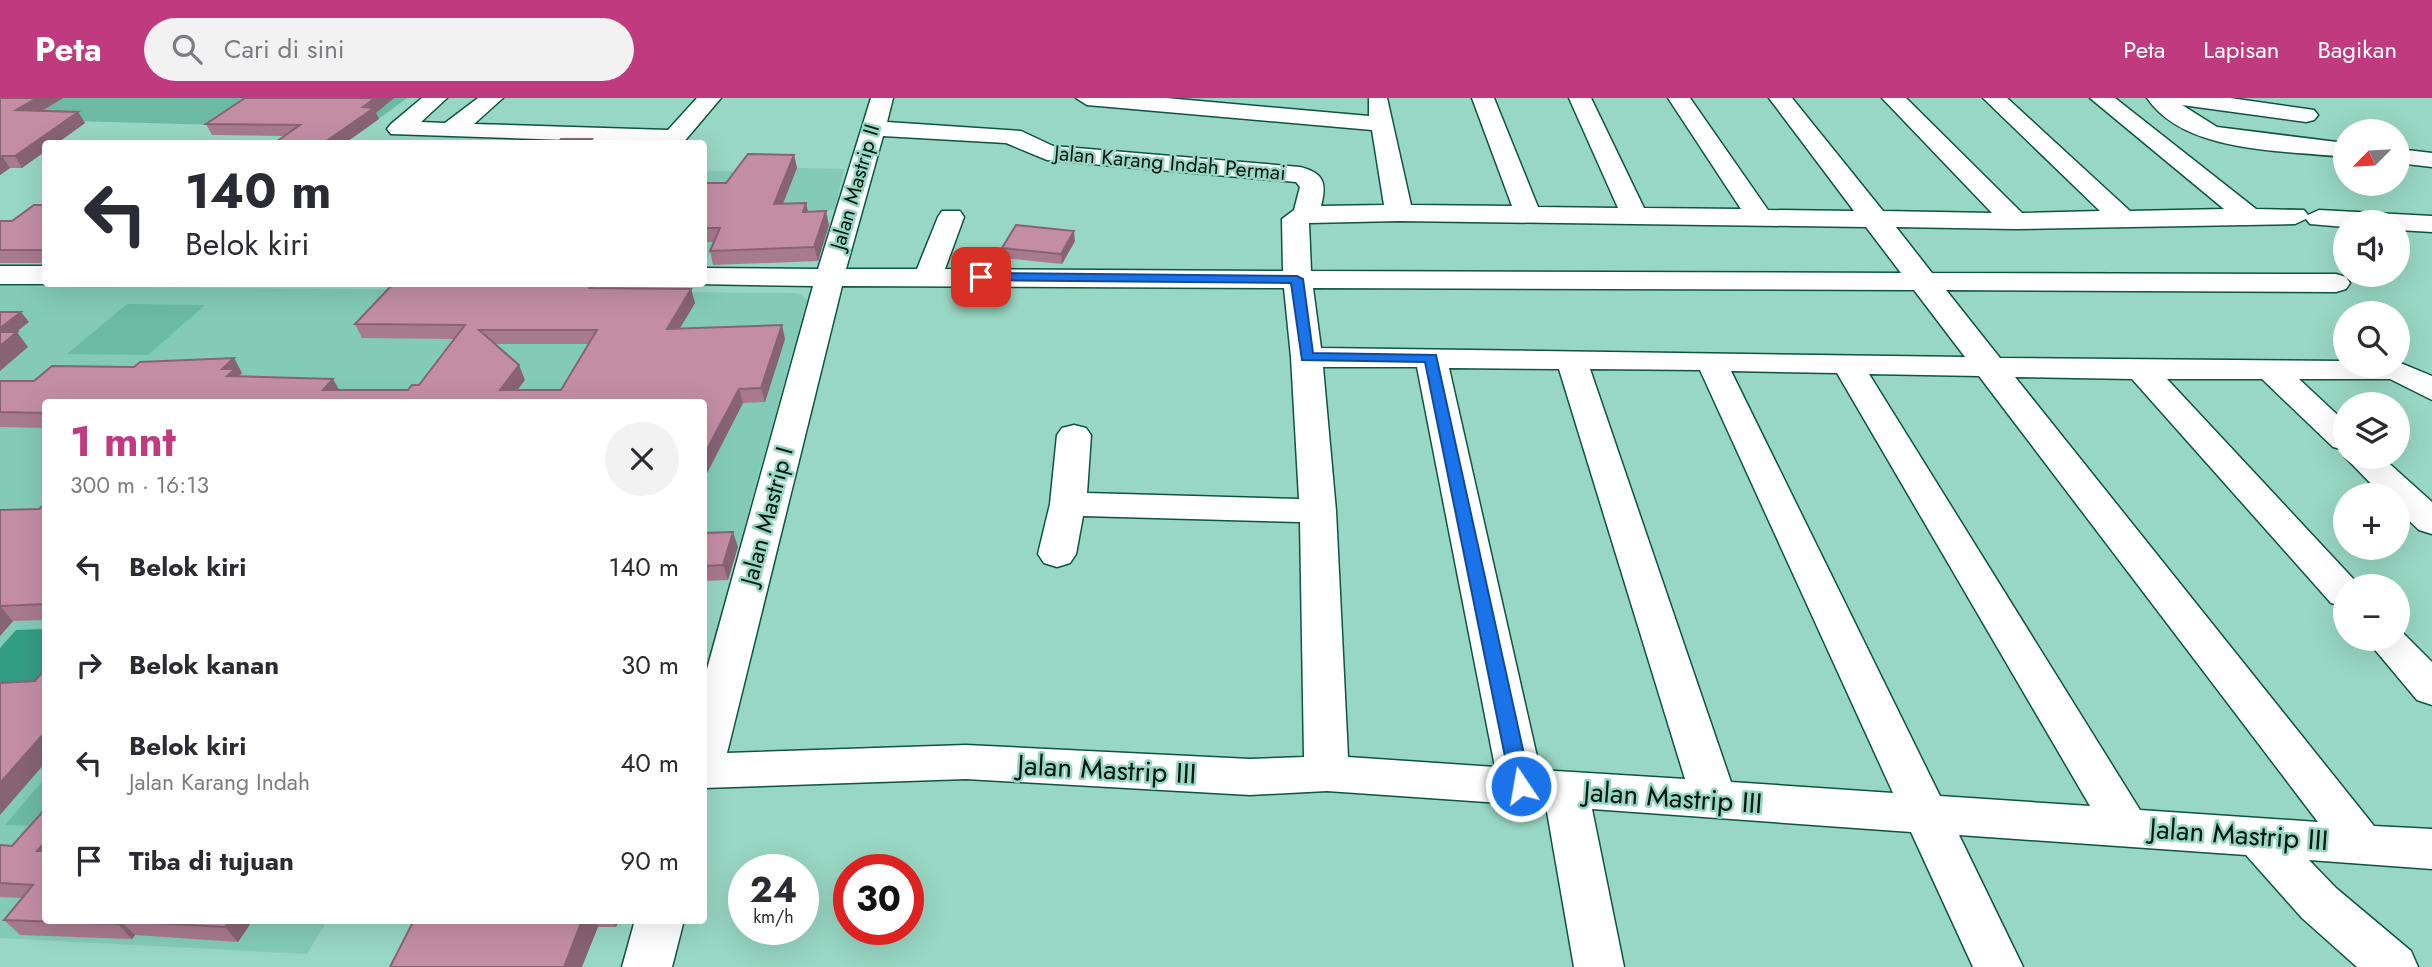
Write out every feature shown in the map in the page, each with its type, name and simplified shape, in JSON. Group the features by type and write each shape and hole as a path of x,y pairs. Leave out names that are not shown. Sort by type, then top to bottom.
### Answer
{"street":[{"path":"436,98 398,128 671,140 710,98"},
{"path":"450,131 492,98"},
{"name":"Jalan Mastrip II","path":"830,276 882,98"},
{"path":"1378,98 1399,213"},
{"path":"1483,98 1528,214"},
{"path":"1580,98 1634,215"},
{"path":"1679,98 1759,216"},
{"path":"1780,98 2360,842"},
{"path":"1893,98 2015,221"},
{"path":"1994,98 2124,220"},
{"path":"2101,98 2250,217"},
{"path":"2158,98 2189,123 2212,134 2333,149"},
{"path":"2177,98 2302,106 2333,148"},
{"path":"1102,99 1382,124"},
{"name":"Jalan Karang Indah Permai","path":"872,128 1006,135 1021,138 1047,153 1300,175 1310,179 1312,187 1306,215"},
{"path":"2410,157 2432,160"},
{"path":"1327,773 1318,511 1307,357 1297,279 1293,223 1295,219 1306,215 1399,213 2015,221 2307,217 2432,223"},
{"path":"928,277 951,217"},
{"path":"0,275 42,275"},
{"path":"707,276 2333,283"},
{"name":"Jalan Mastrip I","path":"707,746 830,276"},
{"path":"1307,357 1572,362 1711,361 2141,370 2392,370 2411,376 2432,390"},
{"path":"1431,358 1544,788 1599,967"},
{"path":"1711,361 1998,967"},
{"path":"1572,362 1714,799"},
{"path":"1847,364 2126,827"},
{"path":"2269,369 2333,429"},
{"path":"2141,370 2333,581"},
{"path":"1057,554 1068,504 1074,435"},
{"path":"2375,469 2432,522"},
{"path":"1068,504 1318,511"},
{"path":"2397,651 2432,689"},
{"name":"Jalan Mastrip III","path":"707,771 967,762 1250,777 1327,773 2432,849"},
{"path":"2256,835 2311,896 2393,967"},
{"path":"647,967 659,924"}],"shaded area":[{"path":"0,98 407,98 365,129 0,119"},
{"path":"751,167 844,169 835,210 732,212 707,260 707,171 747,172"},
{"path":"0,286 794,293 807,300 739,545 707,547 707,399 42,399 42,924 325,924 307,954 0,938"},
{"path":"127,304 205,305 148,355 67,354"},
{"path":"42,629 42,680 39,684 0,685 0,648 16,630"},
{"path":"42,782 42,826 5,825"}],"building":[{"path":"0,98 37,98 16,110 78,112 15,156 0,157"},
{"path":"245,98 375,98 363,107 374,108 328,140 279,140 300,125 206,124"},
{"path":"561,139 592,139 591,140"},
{"path":"748,154 794,155 774,204 806,203 803,212 826,211 814,247 710,251 720,228 707,228 707,183 726,183"},
{"path":"34,205 42,205 42,250 0,250 0,221 12,221"},
{"path":"1016,225 1074,231 1061,254 1002,248"},
{"path":"390,287 591,287 691,289 667,329 782,325 761,388 739,389 707,449 707,399 42,399 42,413 0,412 0,381 34,381 52,366 134,367 140,362 234,358 222,369 235,369 227,376 333,379 323,390 408,390 412,385 419,385 465,325 355,324","holes":["479,330 597,330 561,390 500,390 519,365"]},
{"path":"0,312 21,312 0,328"},
{"path":"0,332 17,332 0,346"},
{"path":"42,506 42,604 0,606 0,510 39,509"},
{"path":"733,532 723,565 707,566 707,533"},
{"path":"42,673 42,736 0,783 0,683 35,681"},
{"path":"42,812 42,845 37,851 42,851 42,921 4,920 33,885 0,883 0,845 12,846"},
{"path":"172,924 227,924 225,927"},
{"path":"412,924 580,924 564,967 390,967"}],"route":[{"path":"981,277 1297,279 1307,357 1431,358 1521,786"}]}
